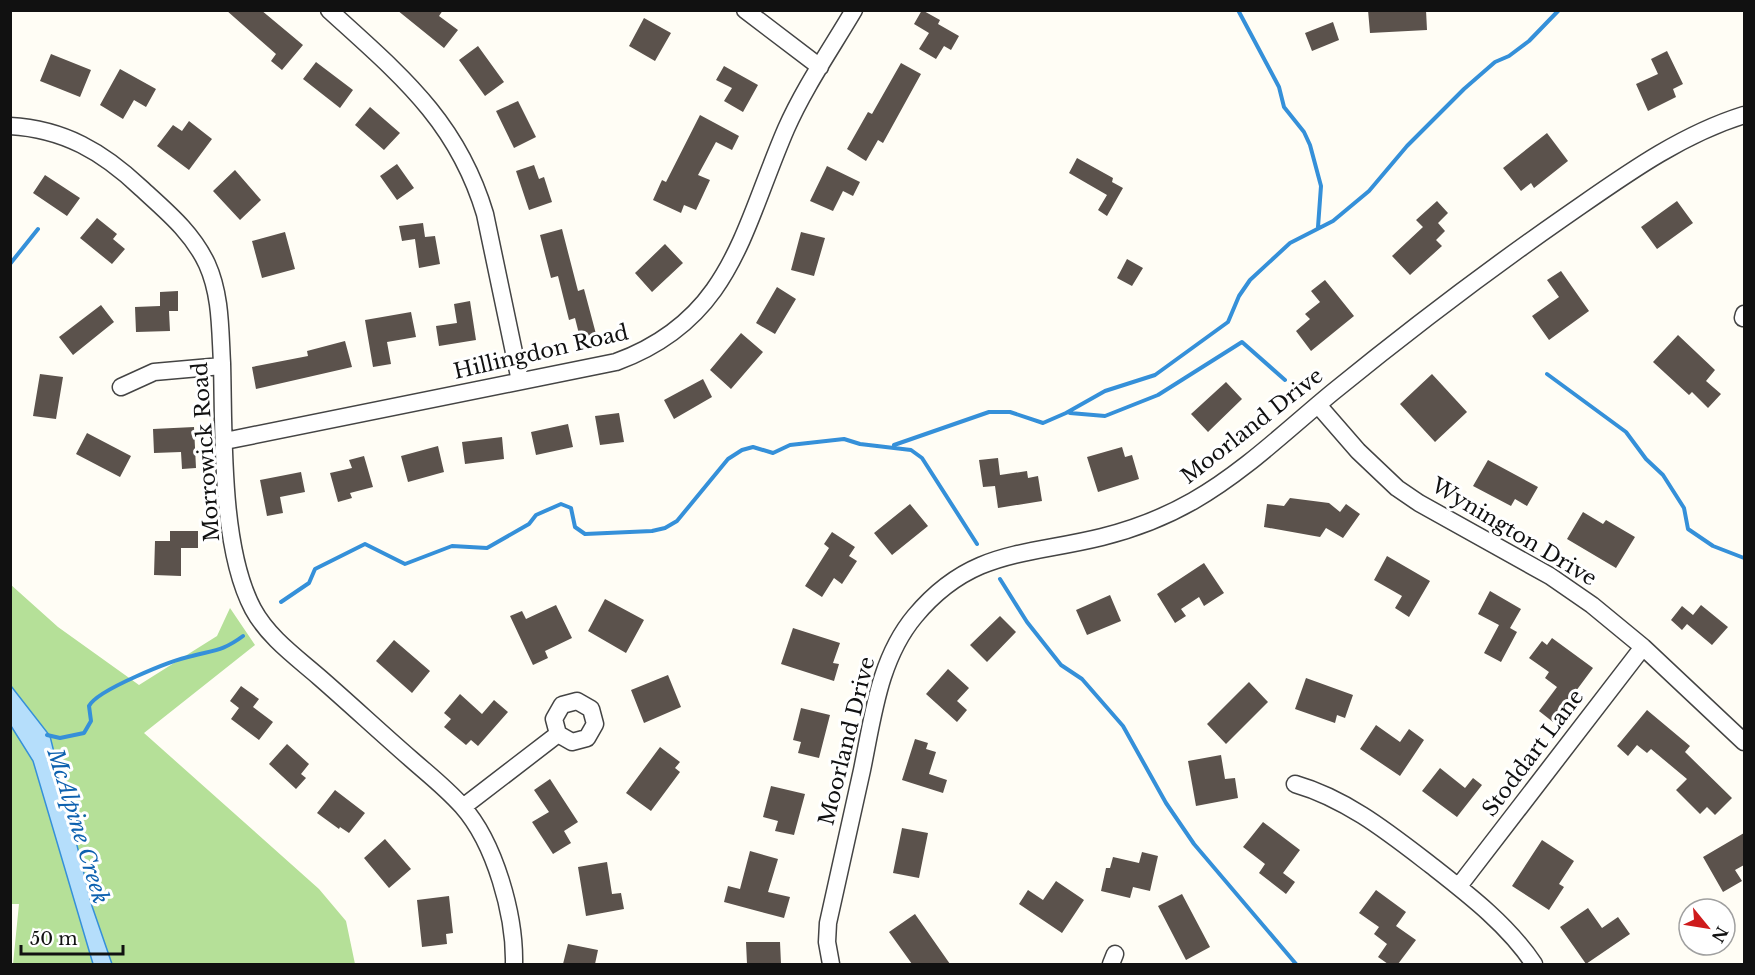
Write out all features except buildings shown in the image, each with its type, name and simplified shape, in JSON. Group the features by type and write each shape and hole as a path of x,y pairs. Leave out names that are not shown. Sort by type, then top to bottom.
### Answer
{"street":[{"path":"329,10 417,92 459,149 485,214 520,381"},
{"path":"745,10 820,66"},
{"name":"Hillingdon Road","path":"225,441 616,362 642,352 681,328 695,315 728,269 787,127 854,10"},
{"name":"Moorland Drive","path":"831,964 827,942 828,923 882,678 904,630 928,601 947,584 988,561 1015,552 1099,538 1171,512 1232,475 1465,288 1604,190 1684,139 1744,118"},
{"name":"Morrowick Road","path":"10,126 51,131 93,149 118,166 189,234 213,280 220,314 228,498 242,583 254,612 272,635 463,807 488,850 500,881 510,922 514,964"},
{"path":"121,387 154,372 222,366"},
{"name":"Wynington Drive","path":"1318,405 1358,451 1397,488 1550,576 1592,605 1643,647 1744,742"},
{"name":"Stoddart Lane","path":"1459,886 1643,647"},
{"path":"463,807 558,734"},
{"path":"1295,784 1331,797 1371,820 1459,886 1496,920 1534,964"}],"green space":[{"path":"10,584 58,627 139,685 217,636 230,608 255,645 144,733 319,889 346,921 355,964 13,964 19,904 10,904"}],"water":[{"path":"11,686 50,736 92,906 112,964 93,964 33,761 11,726"}],"waterway":[{"path":"1238,10 1279,87 1284,107 1304,132 1310,145 1321,186 1318,227"},
{"path":"894,445 989,412 1010,412 1043,423 1105,391 1155,375 1228,322 1239,296 1250,280 1290,243 1333,221 1369,191 1407,146 1464,89 1495,62 1509,56 1529,41 1559,10"},
{"path":"10,264 38,229"},
{"path":"1070,413 1105,416 1158,395 1242,342 1285,380"},
{"path":"1547,374 1626,432 1646,459 1663,475 1684,508 1688,529 1713,546 1744,558"},
{"path":"281,602 309,583 315,569 365,544 405,564 452,546 487,548 529,524 536,515 561,504 571,508 575,527 585,534 652,531 665,528 677,521 728,459 742,450 753,447 773,453 790,445 844,439 860,444 911,450 922,458 977,544"},
{"path":"1000,579 1027,622 1061,665 1082,679 1123,726 1166,803 1194,844 1296,964"},
{"name":"McAlpine Creek","path":"47,735 60,738 84,733 91,721 89,706 106,692 169,663 224,647 243,636"}]}
